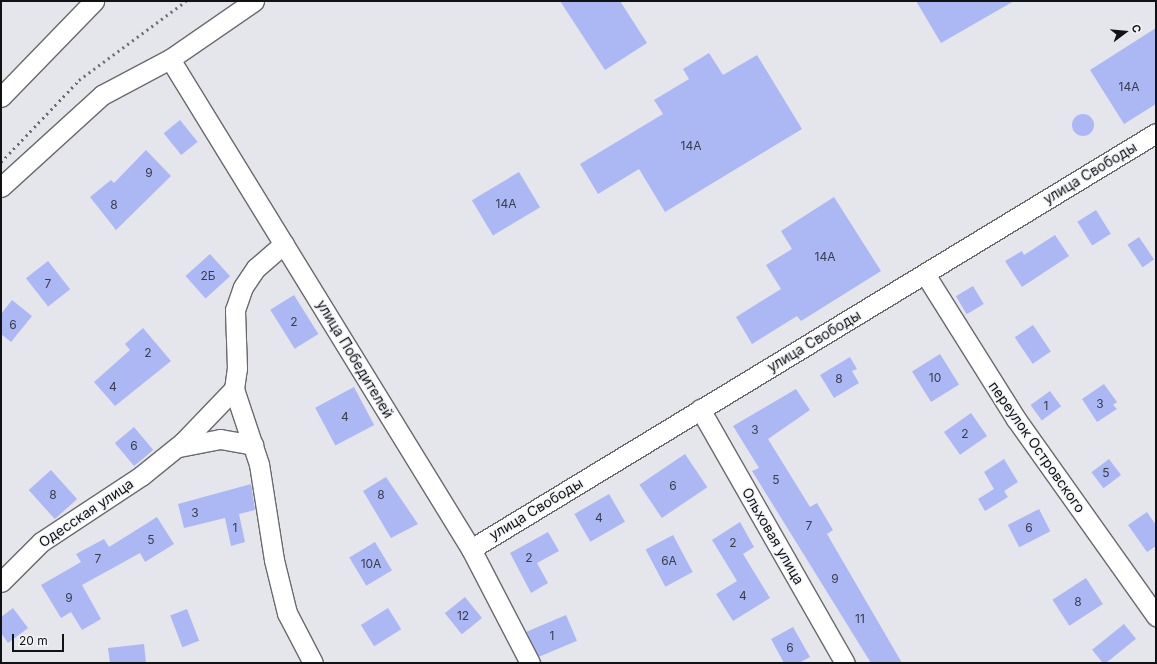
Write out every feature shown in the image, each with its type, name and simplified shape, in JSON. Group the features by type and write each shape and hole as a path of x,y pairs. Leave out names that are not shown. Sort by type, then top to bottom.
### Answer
{"street":[{"path":"1,97 94,1"},
{"path":"1,187 102,95 170,59 254,1"},
{"name":"улица Победителей","path":"170,59 471,549 530,663"},
{"name":"улица Свободы","path":"471,549 1156,132"},
{"path":"284,244 256,268 243,287 235,310 237,368 234,389 253,445 287,613 313,663"},
{"name":"переулок Островского","path":"925,274 1016,419 1156,616"},
{"name":"Одесская улица","path":"1,582 41,542 141,476 176,448 234,389"},
{"name":"Ольховая улица","path":"700,409 845,663"},
{"name":"Одесская улица","path":"176,448 220,439 253,445"}],"building":[{"path":"560,1 620,1 647,43 605,70"},
{"path":"916,1 1014,1 941,43"},
{"path":"1156,28 1156,104 1124,124 1090,70"},
{"path":"709,53 723,75 757,55 802,129 665,212 639,169 598,194 580,164 663,114 654,100 689,79 683,69"},
{"path":"1083,114 1091,117 1094,125 1091,133 1083,136 1075,133 1072,125 1075,117"},
{"path":"180,120 198,142 181,155 164,133"},
{"path":"146,150 171,176 116,230 90,197 111,180 114,183"},
{"path":"519,172 540,207 493,235 472,200"},
{"path":"834,197 881,271 801,321 797,316 752,344 736,317 781,289 766,265 792,249 781,231"},
{"path":"1096,210 1111,234 1092,245 1077,222"},
{"path":"1055,235 1069,256 1022,287 1005,261 1022,251 1024,255"},
{"path":"1139,237 1154,259 1142,267 1127,245"},
{"path":"210,254 230,276 206,298 185,276"},
{"path":"48,261 70,289 48,307 26,278"},
{"path":"973,286 984,304 967,314 956,296"},
{"path":"294,295 318,334 295,349 270,310"},
{"path":"12,300 32,316 11,342 1,334 1,314"},
{"path":"1033,325 1051,352 1033,364 1015,337"},
{"path":"143,328 171,361 115,406 94,382 130,350 125,344"},
{"path":"940,354 959,385 931,402 912,371"},
{"path":"850,357 857,369 852,371 859,383 834,398 820,375"},
{"path":"1104,384 1117,402 1113,405 1117,409 1097,422 1082,399"},
{"path":"354,387 374,425 335,446 315,408"},
{"path":"796,389 810,410 768,439 810,507 817,503 833,530 827,534 902,663 871,663 752,471 759,468 733,426"},
{"path":"1050,391 1061,406 1042,420 1031,405"},
{"path":"971,413 987,436 960,455 944,432"},
{"path":"134,427 153,450 134,466 115,443"},
{"path":"685,454 707,487 662,518 639,485"},
{"path":"1004,459 1018,482 1004,491 1008,497 985,511 978,499 994,489 984,472"},
{"path":"1109,459 1121,475 1103,488 1091,472"},
{"path":"51,470 77,499 55,519 29,490"},
{"path":"386,477 418,524 391,538 363,491"},
{"path":"251,484 255,510 239,514 245,542 231,546 225,518 184,528 178,504"},
{"path":"609,494 625,522 590,542 574,514"},
{"path":"1039,509 1050,531 1019,547 1008,525"},
{"path":"1147,512 1156,525 1156,546 1147,552 1128,525"},
{"path":"157,517 174,544 145,562 140,553 82,585 101,619 82,630 71,612 61,618 41,585 81,562 76,554 104,539 109,547"},
{"path":"740,522 754,547 743,554 770,598 733,621 716,594 737,581 712,540"},
{"path":"548,532 559,551 537,563 548,583 531,593 510,553"},
{"path":"673,535 693,572 665,587 646,550"},
{"path":"375,542 392,570 366,586 349,557"},
{"path":"1086,578 1103,604 1069,626 1052,600"},
{"path":"465,597 482,618 462,634 445,613"},
{"path":"13,608 28,628 8,643 1,633 1,617"},
{"path":"388,608 401,629 374,646 361,625"},
{"path":"187,609 199,641 182,647 170,615"},
{"path":"566,615 577,641 537,658 526,632"},
{"path":"1124,624 1136,639 1106,663 1103,663 1092,650"},
{"path":"793,627 810,657 799,663 784,663 771,639"},
{"path":"144,644 146,663 110,663 108,648"}],"railway":[{"path":"1,162 79,80 186,1"}]}
